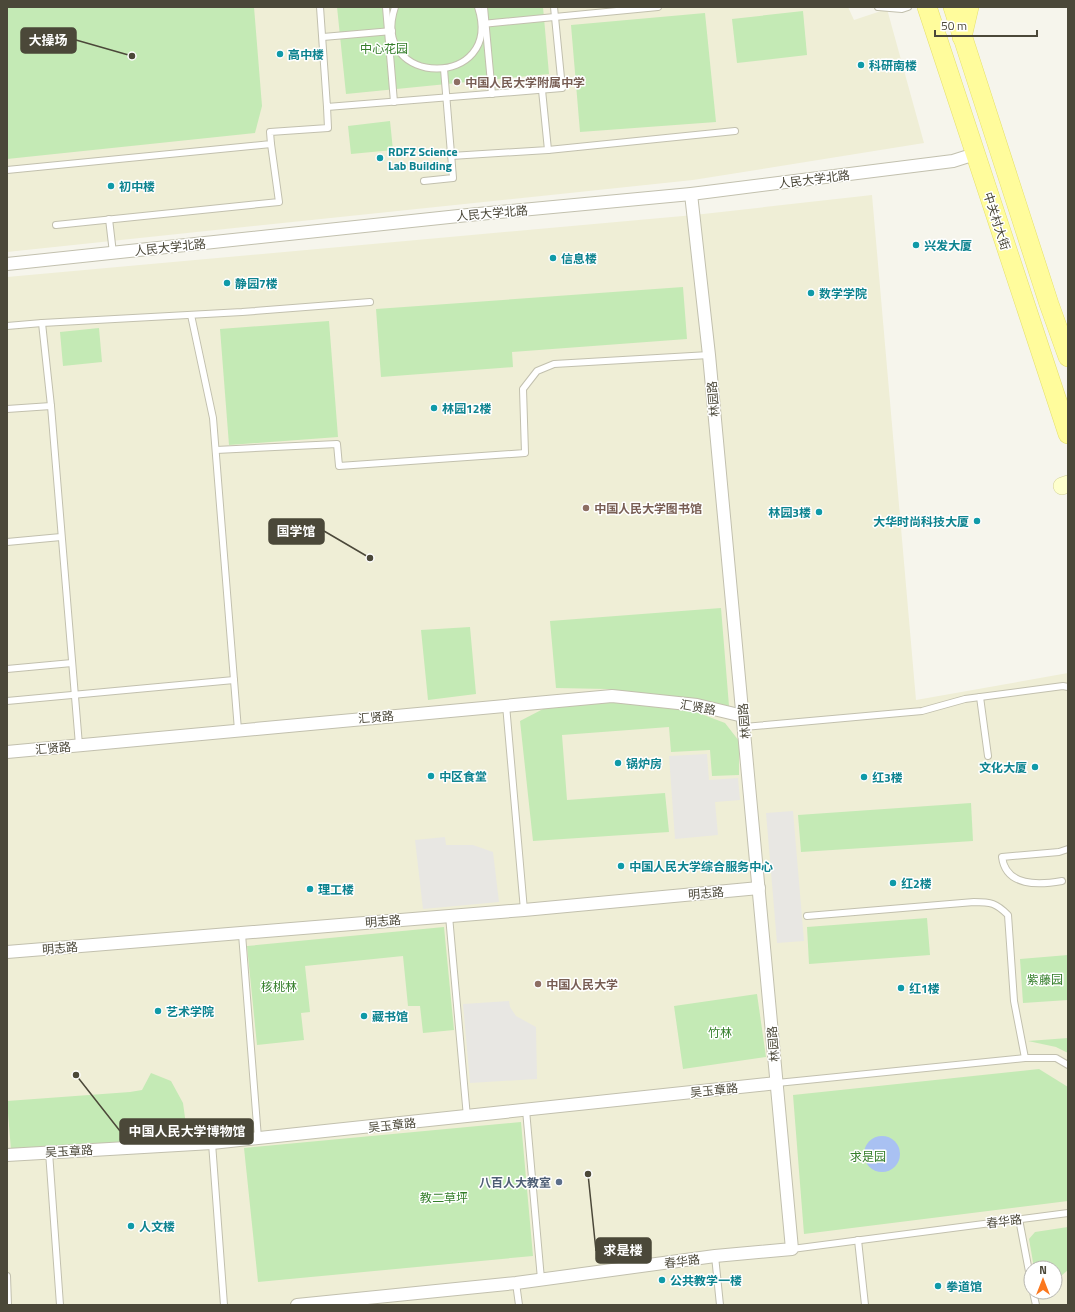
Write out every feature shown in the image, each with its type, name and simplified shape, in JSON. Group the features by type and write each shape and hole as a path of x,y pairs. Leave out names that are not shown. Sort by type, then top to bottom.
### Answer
{"main road":[{"name":"中关村大街","path":"927,7 1068,434"},
{"name":"中关村大街","path":"953,7 1049,304 1068,357"},
{"path":"962,36 969,7"}],"street":[{"name":"人民大学北路","path":"7,264 468,215 691,194 953,161 975,154"},
{"name":"林园路","path":"691,194 709,355 792,1249"},
{"name":"汇贤路","path":"7,752 612,696 697,705 744,721"},
{"name":"明志路","path":"7,952 524,910 759,888"},
{"name":"吴玉章路","path":"7,1155 212,1143 777,1083"},
{"name":"春华路","path":"297,1305 516,1283 715,1256 792,1249"}],"lane":[{"path":"56,225 279,202 270,132 328,128 320,7"},
{"path":"386,7 390,31 394,102"},
{"path":"395,7 390,31 398,48 410,62 426,68 444,69 459,64 471,53 479,39 484,23 478,7"},
{"path":"484,7 484,23 492,94"},
{"path":"326,107 562,88 554,7"},
{"path":"484,23 658,7"},
{"path":"878,7 881,9 902,9 908,7"},
{"path":"322,37 390,31"},
{"path":"424,181 453,178 444,69"},
{"path":"542,90 548,150"},
{"path":"451,156 548,150 735,131"},
{"path":"7,170 271,144"},
{"path":"109,219 113,253"},
{"path":"7,326 370,302"},
{"path":"191,315 213,418 238,730"},
{"path":"42,323 51,406 79,745"},
{"path":"216,450 337,444 339,466 525,453 523,389 537,372 554,364 709,355"},
{"path":"7,409 51,406"},
{"path":"7,542 61,537"},
{"path":"7,669 72,663"},
{"path":"7,701 234,680"},
{"path":"744,721 922,712 965,699 1063,686 1068,687"},
{"path":"980,697 988,756"},
{"path":"506,705 524,910"},
{"path":"1062,881 1042,884 1019,880 1009,875 1004,866 1002,857 1059,852 1068,849"},
{"path":"807,916 974,902 991,902 1000,907 1008,915 1014,1001 1026,1058"},
{"path":"448,916 467,1117"},
{"path":"242,934 258,1138"},
{"path":"777,1083 1026,1058 1056,1058 1068,1066"},
{"path":"526,1110 541,1279"},
{"path":"212,1143 224,1305"},
{"path":"49,1152 60,1305"},
{"name":"春华路","path":"792,1249 1068,1213"},
{"path":"1019,1219 1027,1260"},
{"path":"858,1240 865,1305"},
{"path":"715,1256 720,1305"},
{"path":"7,1276 8,1305"},
{"path":"516,1283 518,1305"}],"shaded area":[{"name":"中国人民大学附属中学","path":"7,7 848,7 854,20 887,9 924,143 693,180 7,252"},
{"name":"中国人民大学","path":"872,195 916,700 1068,673 1068,1305 7,1305 7,277 694,215"},
{"path":"707,754 709,780 738,778 740,800 715,802 718,835 675,839 669,756"},
{"path":"793,811 804,941 777,943 766,813"},
{"path":"445,837 446,845 473,845 493,852 499,902 423,909 415,840"},
{"path":"509,1001 510,1007 516,1016 536,1027 537,1079 470,1083 463,1004"}],"green space":[{"path":"7,7 254,7 262,106 255,133 7,159"},
{"name":"中心花园","path":"337,7 543,7 549,74 346,94"},
{"path":"803,11 807,55 737,63 732,19"},
{"path":"705,13 716,122 580,132 571,25"},
{"path":"390,121 393,150 351,154 348,126"},
{"path":"683,287 687,339 512,352 513,367 381,377 376,309"},
{"path":"329,321 338,437 229,445 220,329"},
{"path":"99,328 102,362 63,366 60,332"},
{"path":"721,608 729,706 607,689 556,688 550,621"},
{"path":"470,627 476,694 428,700 421,630"},
{"path":"616,702 683,707 725,723 739,741 739,775 712,776 710,750 671,752 669,727 562,735 567,800 665,793 669,832 533,841 520,721 545,708"},
{"path":"971,803 973,841 801,852 798,815"},
{"path":"927,918 930,955 809,964 807,927"},
{"name":"核桃林","path":"444,927 454,1030 423,1033 420,1006 408,1006 403,956 305,966 310,1012 301,1013 304,1040 257,1045 247,946"},
{"name":"紫藤园","path":"1068,955 1068,1000 1023,1003 1020,959"},
{"name":"竹林","path":"757,994 766,1057 683,1069 674,1006"},
{"path":"1068,1038 1068,1053 1056,1047 1028,1041"},
{"name":"求是园","path":"1039,1069 1068,1087 1068,1201 804,1234 793,1095"},
{"path":"151,1073 171,1081 183,1103 186,1125 154,1136 112,1143 11,1150 7,1101 142,1090"},
{"name":"教二草坪","path":"521,1122 533,1256 258,1282 244,1148"},
{"path":"1068,1227 1068,1270 1063,1274 1063,1260 1033,1260 1029,1239 1035,1232"}],"water":[{"path":"886,1136 895,1141 899,1147 899,1161 895,1167 886,1172 878,1172 869,1167 865,1161 864,1150 869,1141 875,1137"}],"place":[{"name":"高中楼","path":"280,54"},
{"name":"大操场","path":"132,56"},
{"name":"科研南楼","path":"861,65"},
{"name":"中国人民大学附属中学","path":"457,82"},
{"name":"RDFZ Science Lab Building","path":"380,158"},
{"name":"初中楼","path":"111,186"},
{"name":"兴发大厦","path":"916,245"},
{"name":"信息楼","path":"553,258"},
{"name":"静园7楼","path":"227,283"},
{"name":"数学学院","path":"811,293"},
{"name":"林园12楼","path":"434,408"},
{"name":"中国人民大学图书馆","path":"586,508"},
{"name":"林园3楼","path":"819,512"},
{"name":"大华时尚科技大厦","path":"977,521"},
{"name":"国学馆","path":"370,558"},
{"name":"锅炉房","path":"618,763"},
{"name":"文化大厦","path":"1035,767"},
{"name":"中区食堂","path":"431,776"},
{"name":"红3楼","path":"864,777"},
{"name":"中国人民大学综合服务中心","path":"621,866"},
{"name":"红2楼","path":"893,883"},
{"name":"理工楼","path":"310,889"},
{"name":"中国人民大学","path":"538,984"},
{"name":"红1楼","path":"901,988"},
{"name":"艺术学院","path":"158,1011"},
{"name":"藏书馆","path":"364,1016"},
{"name":"中国人民大学博物馆","path":"76,1075"},
{"name":"求是楼","path":"588,1174"},
{"name":"八百人大教室","path":"559,1182"},
{"name":"人文楼","path":"131,1226"},
{"name":"公共教学一楼","path":"662,1280"},
{"name":"拳道馆","path":"938,1286"}]}
